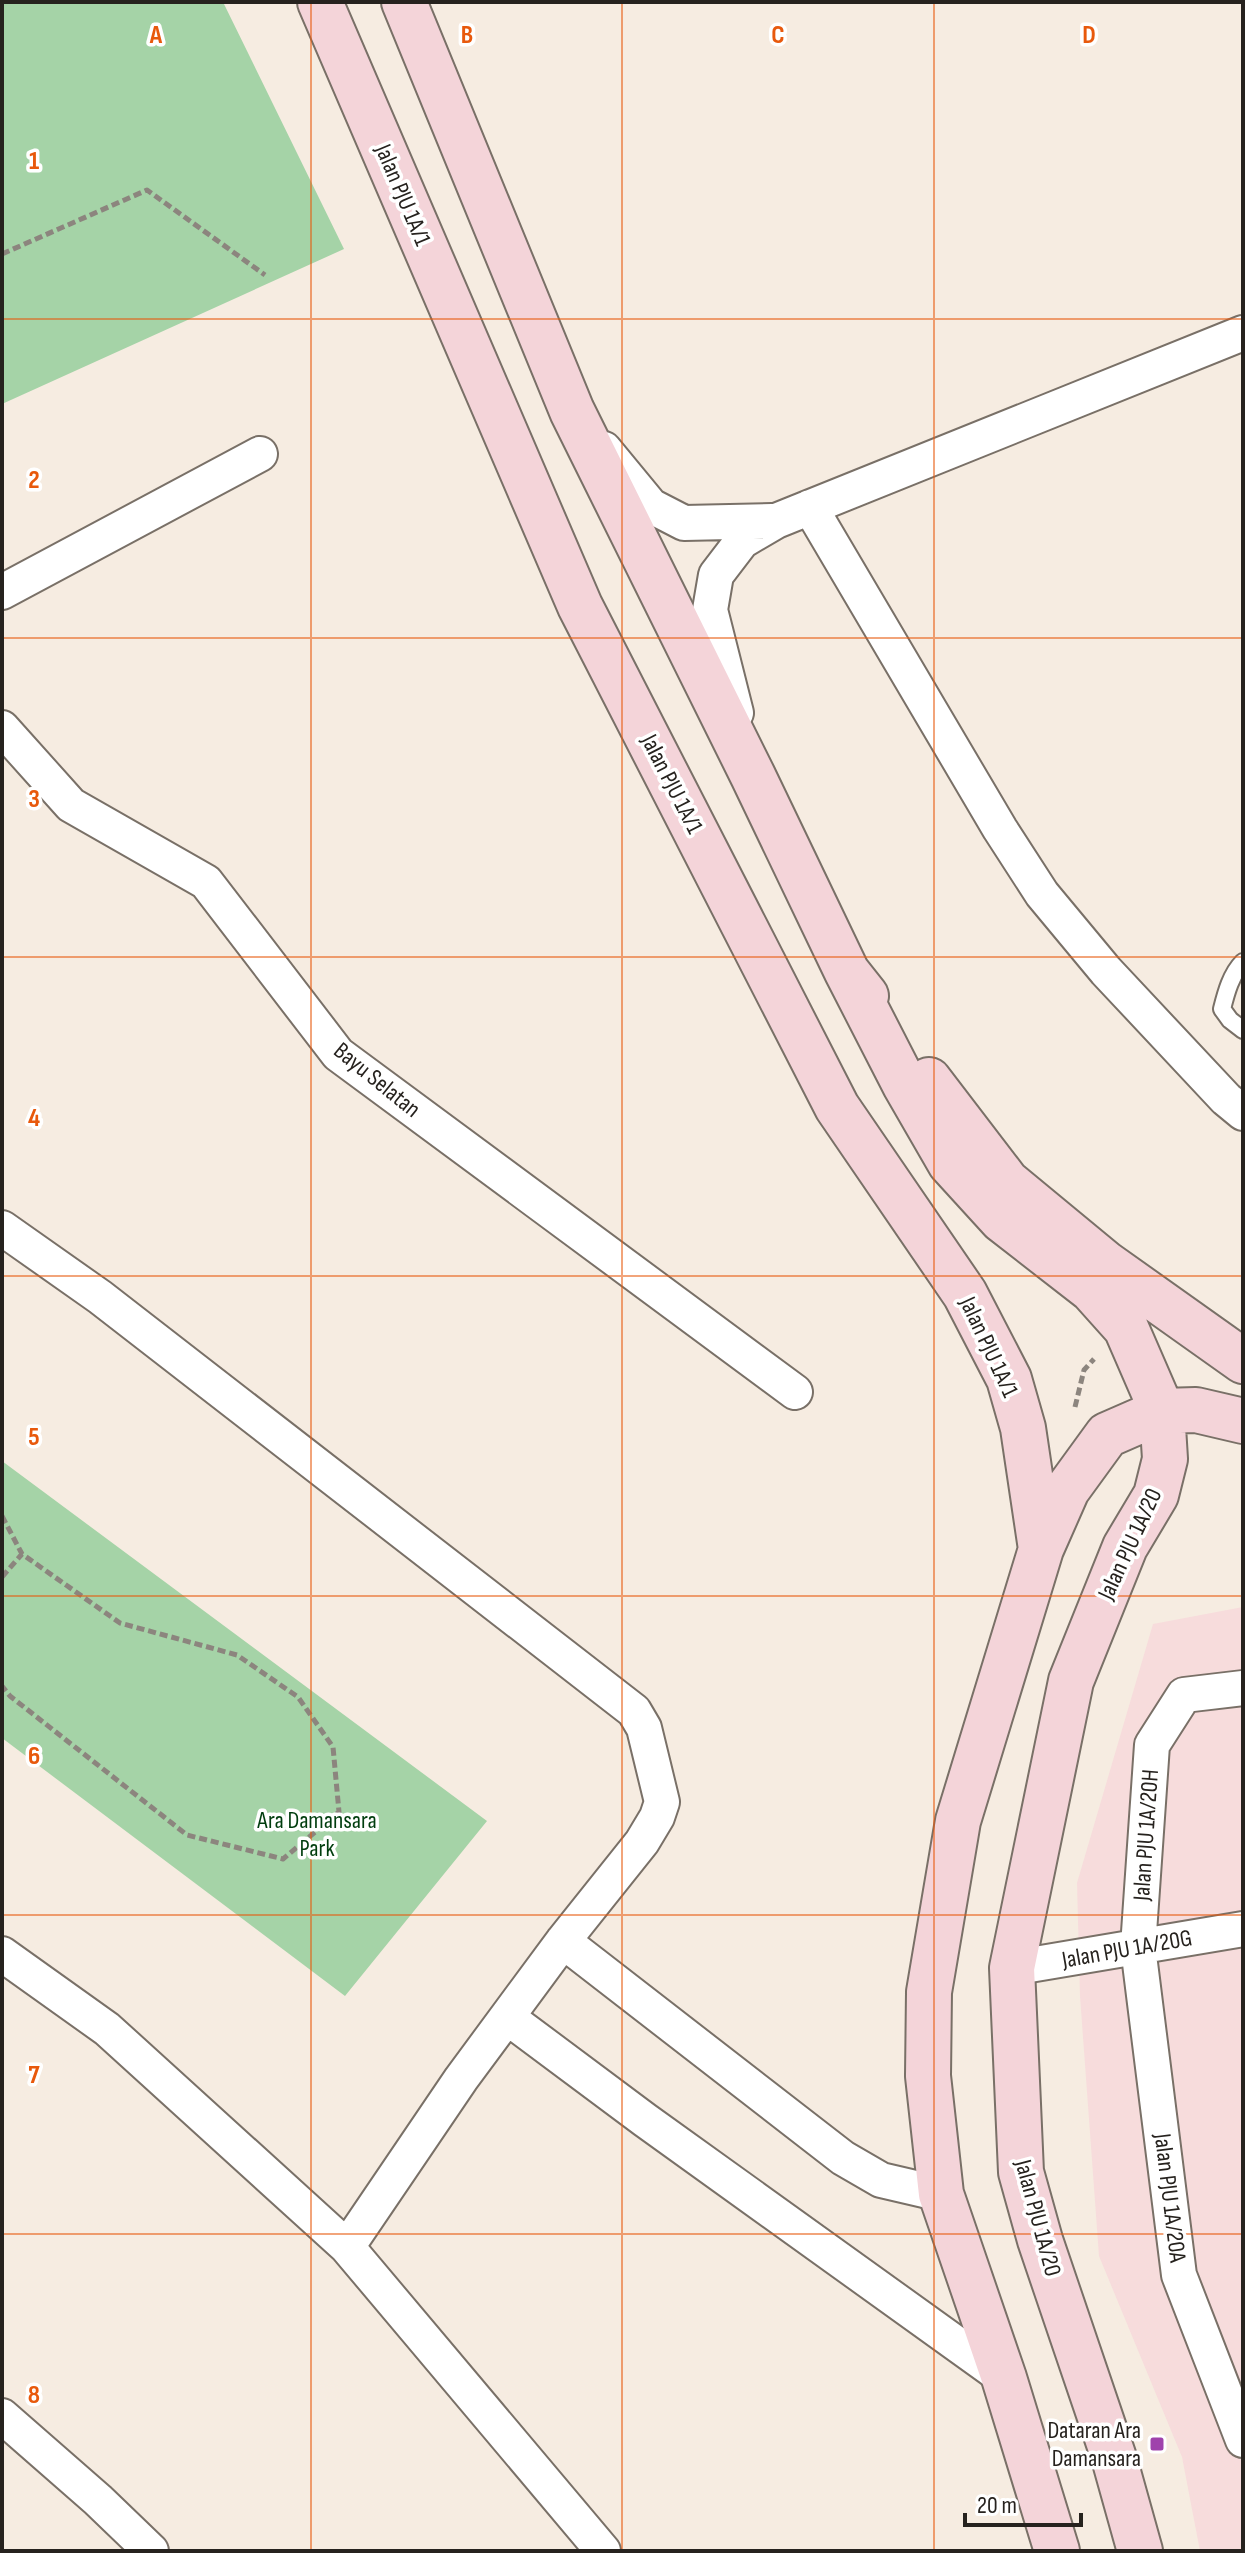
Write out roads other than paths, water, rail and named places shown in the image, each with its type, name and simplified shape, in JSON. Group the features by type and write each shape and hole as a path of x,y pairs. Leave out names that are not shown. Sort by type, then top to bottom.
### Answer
{"main road":[{"name":"Jalan PJU 1A/1","path":"320,2 580,606 837,1107 965,1294 1009,1379 1023,1428 1041,1549"},
{"path":"404,2 572,411 847,972 1007,1182 1105,1263 1243,1361"},
{"name":"Jalan PJU 1A/20","path":"847,972 905,1085 950,1163 1002,1220 1092,1290 1126,1328 1162,1411 1165,1459 1156,1495 1125,1547 1071,1681 1012,1968 1021,2172 1040,2240 1114,2458 1140,2551"},
{"path":"1057,2551 1004,2378 941,2194 928,2076 929,1992 958,1821 1041,1549 1067,1490 1107,1435 1162,1411 1196,1410 1243,1421"}],"street":[{"path":"753,776 710,610 716,575 742,541 776,521 1243,333"},
{"path":"572,411 651,506 684,523 776,521"},
{"path":"2,592 260,454"},
{"path":"810,507 1000,829 1042,894 1106,971 1226,1099 1243,1113"},
{"name":"Bayu Selatan","path":"2,728 71,805 206,882 338,1054 795,1392"},
{"path":"2,1228 100,1297 634,1711 644,1728 662,1802 657,1817 642,1842 563,1941 461,2079 347,2247"},
{"name":"Jalan PJU 1A/20H","path":"1138,1947 1152,1745 1184,1695 1243,1688"},
{"name":"Jalan PJU 1A/20G","path":"1012,1968 1243,1929"},
{"path":"563,1941 843,2158 881,2180 941,2194"},
{"name":"Jalan PJU 1A/20A","path":"1138,1947 1179,2275 1243,2440"},
{"path":"2,1954 107,2029 347,2247 603,2551"},
{"path":"507,2017 1004,2378"},
{"path":"2,2416 151,2551"}],"lane":[{"path":"1243,962 1225,995 1222,1009 1243,1030"}],"place":[{"name":"Dataran Ara Damansara","path":"1157,2444"}],"park label":[{"name":"Ara Damansara Park","path":"317,1834"}]}
